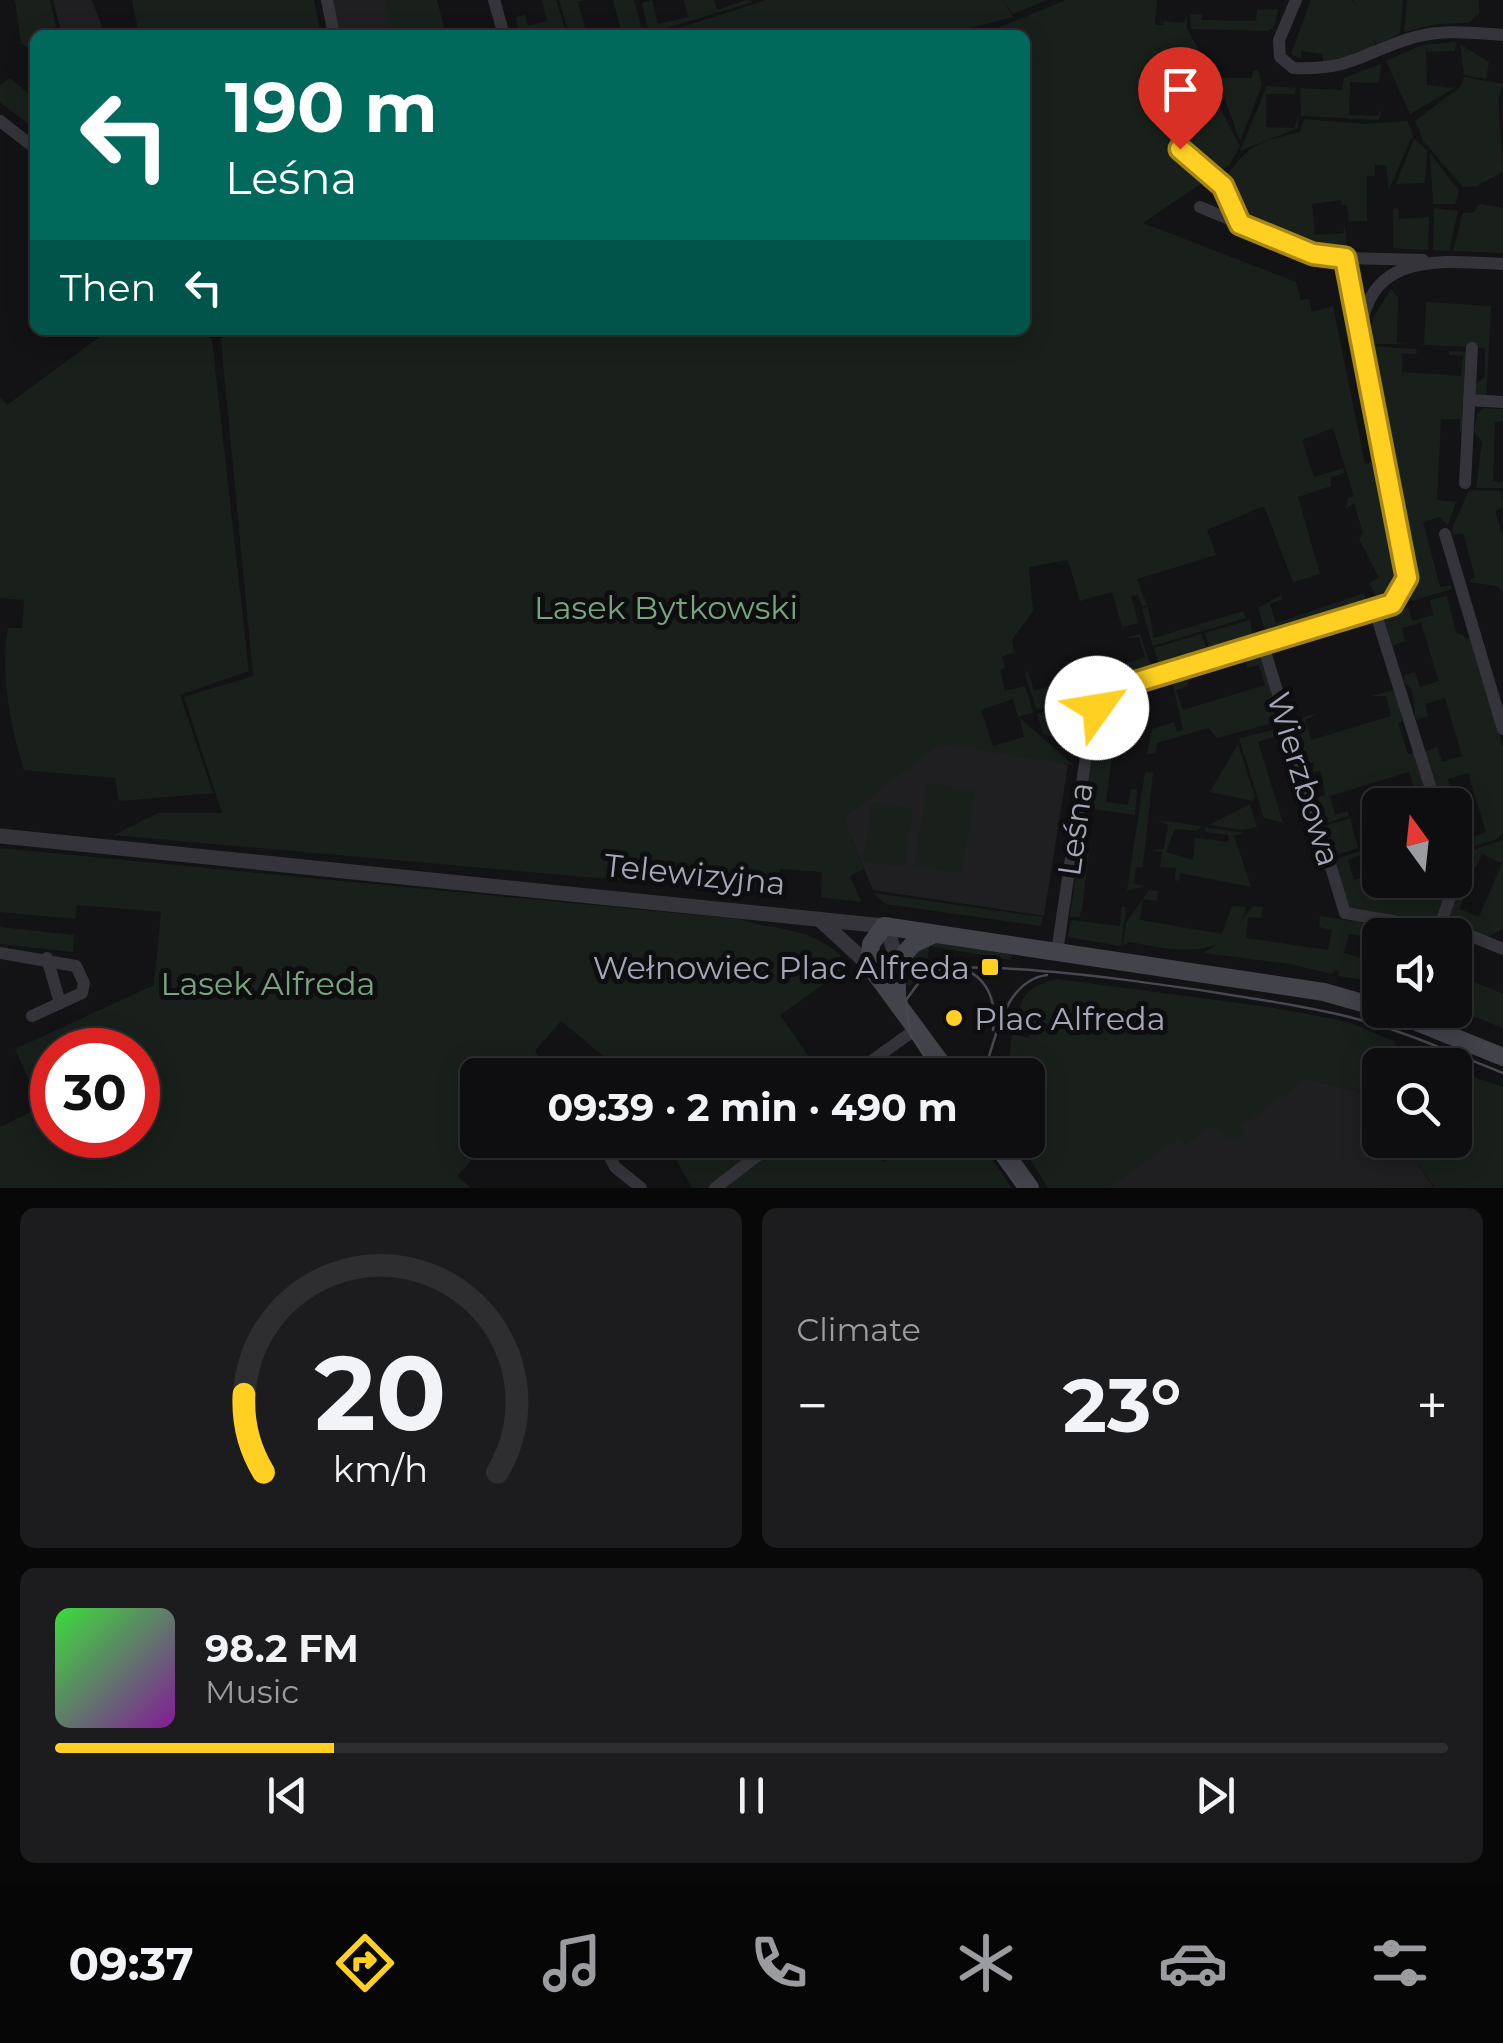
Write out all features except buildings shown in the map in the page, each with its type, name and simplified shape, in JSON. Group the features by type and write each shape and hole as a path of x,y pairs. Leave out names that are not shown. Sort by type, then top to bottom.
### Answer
{"main road":[{"name":"Telewizyjna","path":"886,926 1324,992 1362,1003"},
{"path":"886,926 871,944 870,965 937,1058"},
{"path":"897,1001 897,962 913,944 934,934"},
{"path":"1432,1028 1501,1056"},
{"path":"1009,1158 1030,1188"}],"street":[{"path":"328,0 333,30"},
{"path":"494,0 503,30"},
{"path":"1296,0 1279,40 1280,56 1293,68 1346,66 1413,37 1437,32 1503,35"},
{"path":"0,121 30,144"},
{"path":"1180,149 1223,186 1240,224"},
{"path":"1200,207 1313,254 1503,264"},
{"path":"1345,258 1406,568 1400,596 1374,611 1431,788"},
{"path":"1360,330 1368,304 1383,284 1425,260"},
{"path":"1465,483 1472,348"},
{"path":"1470,400 1503,402"},
{"path":"1445,534 1503,729"},
{"name":"Leśna","path":"1057,952 1090,722 1106,697 1130,684 1374,611"},
{"name":"Wierzbowa","path":"1263,644 1345,914 1372,918"},
{"name":"Telewizyjna","path":"0,836 886,926"},
{"path":"816,916 870,965"},
{"path":"886,926 897,962"},
{"path":"1472,939 1503,949"},
{"path":"0,953 76,966 84,984 82,994 32,1016"},
{"path":"47,958 60,1003"},
{"path":"876,1058 916,1030"},
{"path":"611,1158 615,1167 641,1188"},
{"path":"715,1188 754,1158"}],"shaded area":[{"path":"53,0 92,0 102,27 99,30 61,30"},
{"path":"331,0 386,0 392,30 336,30"},
{"path":"940,743 1068,764 1044,916 873,890 843,818"},
{"path":"1305,1079 1362,1095 1362,1158 1413,1158 1434,1188 1085,1188 1139,1153"}],"green space":[{"path":"15,0 50,0 56,26 52,30 30,30 30,49 21,43"},
{"path":"132,0 314,0 320,30 138,30"},
{"path":"385,0 437,0 445,30 391,30"},
{"path":"542,0 556,0 565,30 518,30 516,17 525,15 528,26 547,21"},
{"path":"559,0 585,0 578,2 586,30 568,30"},
{"path":"613,0 634,0 642,30 621,30"},
{"path":"652,0 658,24 688,17 684,0 714,0 717,10 746,0 754,2 659,30 648,30 642,3"},
{"path":"766,0 1047,0 1013,14 1004,1 1013,17 964,30 673,30"},
{"name":"Lasek Bytkowski","path":"1066,0 1157,0 1155,25 1163,25 1164,21 1184,23 1187,15 1187,29 1203,57 1203,77 1240,146 1230,164 1143,223 1296,282 1301,300 1309,299 1312,312 1333,306 1365,464 1378,460 1399,576 1393,591 1378,600 1369,583 1379,578 1359,539 1363,533 1354,503 1346,509 1348,498 1354,496 1333,428 1302,440 1314,477 1343,468 1345,473 1331,477 1331,486 1298,497 1320,574 1293,582 1264,506 1207,530 1216,555 1137,579 1147,605 1142,606 1138,595 1131,596 1138,623 1122,627 1112,592 1080,601 1068,560 1029,567 1033,611 1012,640 1014,652 1002,657 1005,667 1000,670 1005,691 1025,686 1033,712 1018,717 1013,699 981,710 993,746 1024,737 1020,718 1073,765 940,744 843,818 864,869 850,876 861,902 821,897 822,872 780,869 777,894 114,835 158,813 222,813 184,697 253,676 222,335 1030,335 1030,30 993,30"},
{"path":"1311,0 1352,0 1357,7 1353,0 1403,0 1400,34 1377,44 1372,38 1375,46 1347,57 1323,61 1323,54 1301,51 1301,59 1291,54"},
{"path":"1407,0 1479,0 1479,14 1468,23 1438,24 1404,32"},
{"path":"1278,9 1275,25 1268,31 1191,29 1190,14 1202,15 1202,20 1256,21 1257,10"},
{"path":"1456,42 1455,51 1426,52 1427,85 1455,88 1410,114 1386,61 1422,45"},
{"path":"1460,44 1489,62 1486,79 1464,75"},
{"path":"1381,64 1379,83 1350,82 1349,115 1378,116 1382,108 1379,120 1301,116 1300,88 1342,90 1344,78"},
{"path":"1258,70 1262,85 1240,141 1217,78 1252,78 1253,71"},
{"path":"1464,77 1503,84 1498,99 1503,172 1476,186 1463,187 1424,142 1415,121 1460,87"},
{"path":"10,78 30,95 30,125 0,102 0,86"},
{"path":"1267,86 1296,88 1295,94 1266,94 1266,127 1294,128 1298,118 1298,128 1240,151"},
{"path":"1304,119 1365,124 1407,121 1413,135 1389,189 1386,165 1375,165 1375,176 1367,176 1367,221 1349,221 1347,205 1342,205 1341,200 1312,204 1315,235 1343,233 1345,224 1346,247 1303,242 1240,215 1224,178 1256,146 1300,132"},
{"path":"1414,139 1427,150 1425,183 1396,184"},
{"path":"1430,153 1459,191 1455,204 1433,204"},
{"path":"1479,204 1503,208 1503,253 1453,251 1463,213 1474,212"},
{"path":"1398,208 1399,219 1429,217 1428,250 1393,248 1393,209"},
{"path":"1434,208 1458,211 1449,251 1433,250"},
{"path":"1391,289 1398,298 1397,343 1408,344 1369,344 1373,318"},
{"path":"1426,302 1491,306 1486,400 1475,393 1475,385 1485,377 1485,348 1414,344 1424,344"},
{"path":"102,335 206,335 212,340 249,671 180,695 213,793 119,801 115,778 24,770 8,699 6,645 8,628 22,628 24,600 0,598 0,397 7,405"},
{"path":"1369,346 1416,349 1417,354 1402,353 1402,372 1461,376 1463,356 1449,355 1449,351 1467,352 1464,432 1460,432 1460,419 1441,419 1437,500 1456,502 1448,525 1439,517 1423,522 1440,587 1451,585 1451,589 1413,601 1406,513"},
{"path":"1484,408 1503,409 1503,421 1495,422 1493,481 1503,482 1503,488 1476,488 1482,442 1474,431 1477,414"},
{"path":"1469,490 1501,491 1503,508 1495,511 1503,537 1503,593 1497,586 1468,582 1475,577 1463,533 1453,535 1452,529"},
{"path":"1364,593 1366,598 1361,606 1273,633 1266,632 1258,608 1281,595 1282,599 1270,604 1276,623"},
{"path":"1447,596 1456,632 1473,641 1503,748 1503,833 1472,847 1472,837 1486,832 1468,773 1448,779 1450,788 1437,788 1425,752 1437,747 1442,762 1462,756 1445,698 1425,704 1428,716 1416,720 1412,690 1404,682 1405,675 1415,672 1420,687 1439,681 1421,623 1402,628 1405,641 1393,646 1385,623 1388,616 1408,607 1412,621 1433,615 1430,600"},
{"path":"1148,607 1154,638 1243,611 1246,618 1153,646 1142,609"},
{"path":"1250,620 1253,639 1210,652 1205,633"},
{"path":"1140,634 1151,667 1111,682 1106,669 1145,657 1139,637 1126,638"},
{"path":"1201,634 1208,652 1160,667 1154,648"},
{"path":"1244,658 1262,659 1280,721 1217,738 1208,728 1157,743 1156,752 1147,755 1152,729 1174,722 1177,732 1183,730 1172,680 1186,676 1189,686 1176,690 1183,710 1265,685 1259,665 1247,668"},
{"path":"1027,670 1034,691 1076,678 1082,696 1037,710"},
{"path":"1397,689 1402,721 1398,723 1408,754 1417,752 1424,788 1414,788 1409,772 1330,796 1335,815 1348,811 1349,816 1323,824 1314,798 1325,795 1321,771 1313,772 1314,763 1309,763 1291,721 1318,713 1305,720 1311,740 1391,716 1386,696 1371,696"},
{"path":"1139,691 1141,700 1119,706 1106,802 1128,805 1131,789 1137,789 1135,815 1086,808 1092,755 1102,723 1122,699"},
{"path":"1057,708 1065,735 1079,737 1078,744 1043,734 1037,714"},
{"path":"1282,728 1289,745 1283,746 1279,735 1258,742 1283,823 1264,818 1239,738"},
{"path":"1238,744 1255,797 1253,801 1210,792"},
{"path":"1145,772 1153,773 1143,867 1136,867 1134,884 1143,886 1127,891"},
{"path":"927,783 975,790 962,873 914,866"},
{"path":"872,802 913,808 904,867 863,861"},
{"path":"1250,804 1257,827 1243,830 1209,825"},
{"path":"1350,818 1358,848 1333,856 1324,826"},
{"path":"1157,820 1201,826 1197,831 1175,829 1166,852 1193,860 1195,838 1228,842 1229,835 1206,832 1204,827 1244,833 1234,836 1251,887 1180,873 1179,881 1175,880 1176,868 1160,867 1162,852 1151,850 1164,849 1168,825"},
{"path":"1503,840 1503,928 1487,938 1472,931 1472,918 1448,918 1454,898 1463,899 1460,909 1479,917 1502,863 1482,854 1476,868 1472,867 1472,850"},
{"name":"Lasek Alfreda","path":"0,848 737,919 811,937 851,965 780,1015 810,1058 606,1058 561,1021 535,1051 541,1058 460,1058 460,1158 474,1158 457,1176 471,1188 0,1188 0,1127 30,1112 30,1158 160,1158 160,1028 61,1028 154,985 161,912 77,905 75,919 0,912"},
{"path":"1360,851 1361,855 1348,860 1354,880 1362,878 1362,898 1446,898 1436,918 1405,918 1350,908 1333,860"},
{"path":"1089,852 1082,909 1079,917 1070,917 1079,853"},
{"path":"1149,890 1158,891 1157,901 1143,899 1140,920 1222,934 1232,906 1246,907 1239,926 1227,939 1212,946 1178,949 1129,942 1123,946 1126,923"},
{"path":"873,893 1043,917 1041,926 885,904"},
{"path":"1253,906 1263,907 1261,918 1248,917 1246,938 1328,950 1332,930 1319,927 1320,916 1362,923 1360,936 1349,934 1344,953 1362,958 1362,979 1338,976 1339,971 1334,970 1332,974 1290,964 1204,953 1231,935"},
{"path":"1122,907 1126,907 1121,946 1068,937 1071,920 1120,926"},
{"path":"0,927 74,935 73,952 0,944"},
{"path":"938,942 1012,954 1011,960 930,946 925,970 908,988 908,968 904,965 922,946"},
{"path":"1057,979 1269,1007 1349,1022 1395,1042 1397,1048 1362,1048 1362,1095 1356,1090 1305,1079 1240,1128 1244,1136 1235,1142 1226,1140 1217,1129 1208,1128 1185,1145 1179,1138 1108,1188 1048,1188 1029,1158 1045,1158 1045,1058 1009,1058 1012,1034 1029,1038 1033,1020 1020,1007 1022,1001"},
{"path":"1472,981 1503,994 1503,1028 1472,1016"},
{"name":"Lasek Alfreda","path":"30,1042 30,1082 15,1049"},
{"path":"1472,1077 1503,1087 1503,1188 1435,1188 1414,1158 1472,1158"},
{"path":"675,1158 749,1158 709,1188 692,1188"},
{"path":"762,1158 880,1158 883,1162 888,1158 991,1158 1012,1188 721,1188"}],"tram line":[{"path":"958,967 977,977 988,991 993,1030"},
{"path":"926,1058 910,1034 906,1000 926,973 954,968 1003,968 1203,990 1319,1010 1391,1029 1503,1073"},
{"path":"988,1058 1011,1000 1020,988 1047,975"},
{"path":"997,1158 1018,1188"}],"place":[{"name":"Wełnowiec Plac Alfreda","path":"990,967"},
{"name":"Plac Alfreda","path":"954,1018"}],"route":[{"path":"1097,708 1106,697 1130,684 1392,604 1407,578 1345,258 1313,254 1240,224 1223,186 1207,168 1180,149"}]}
